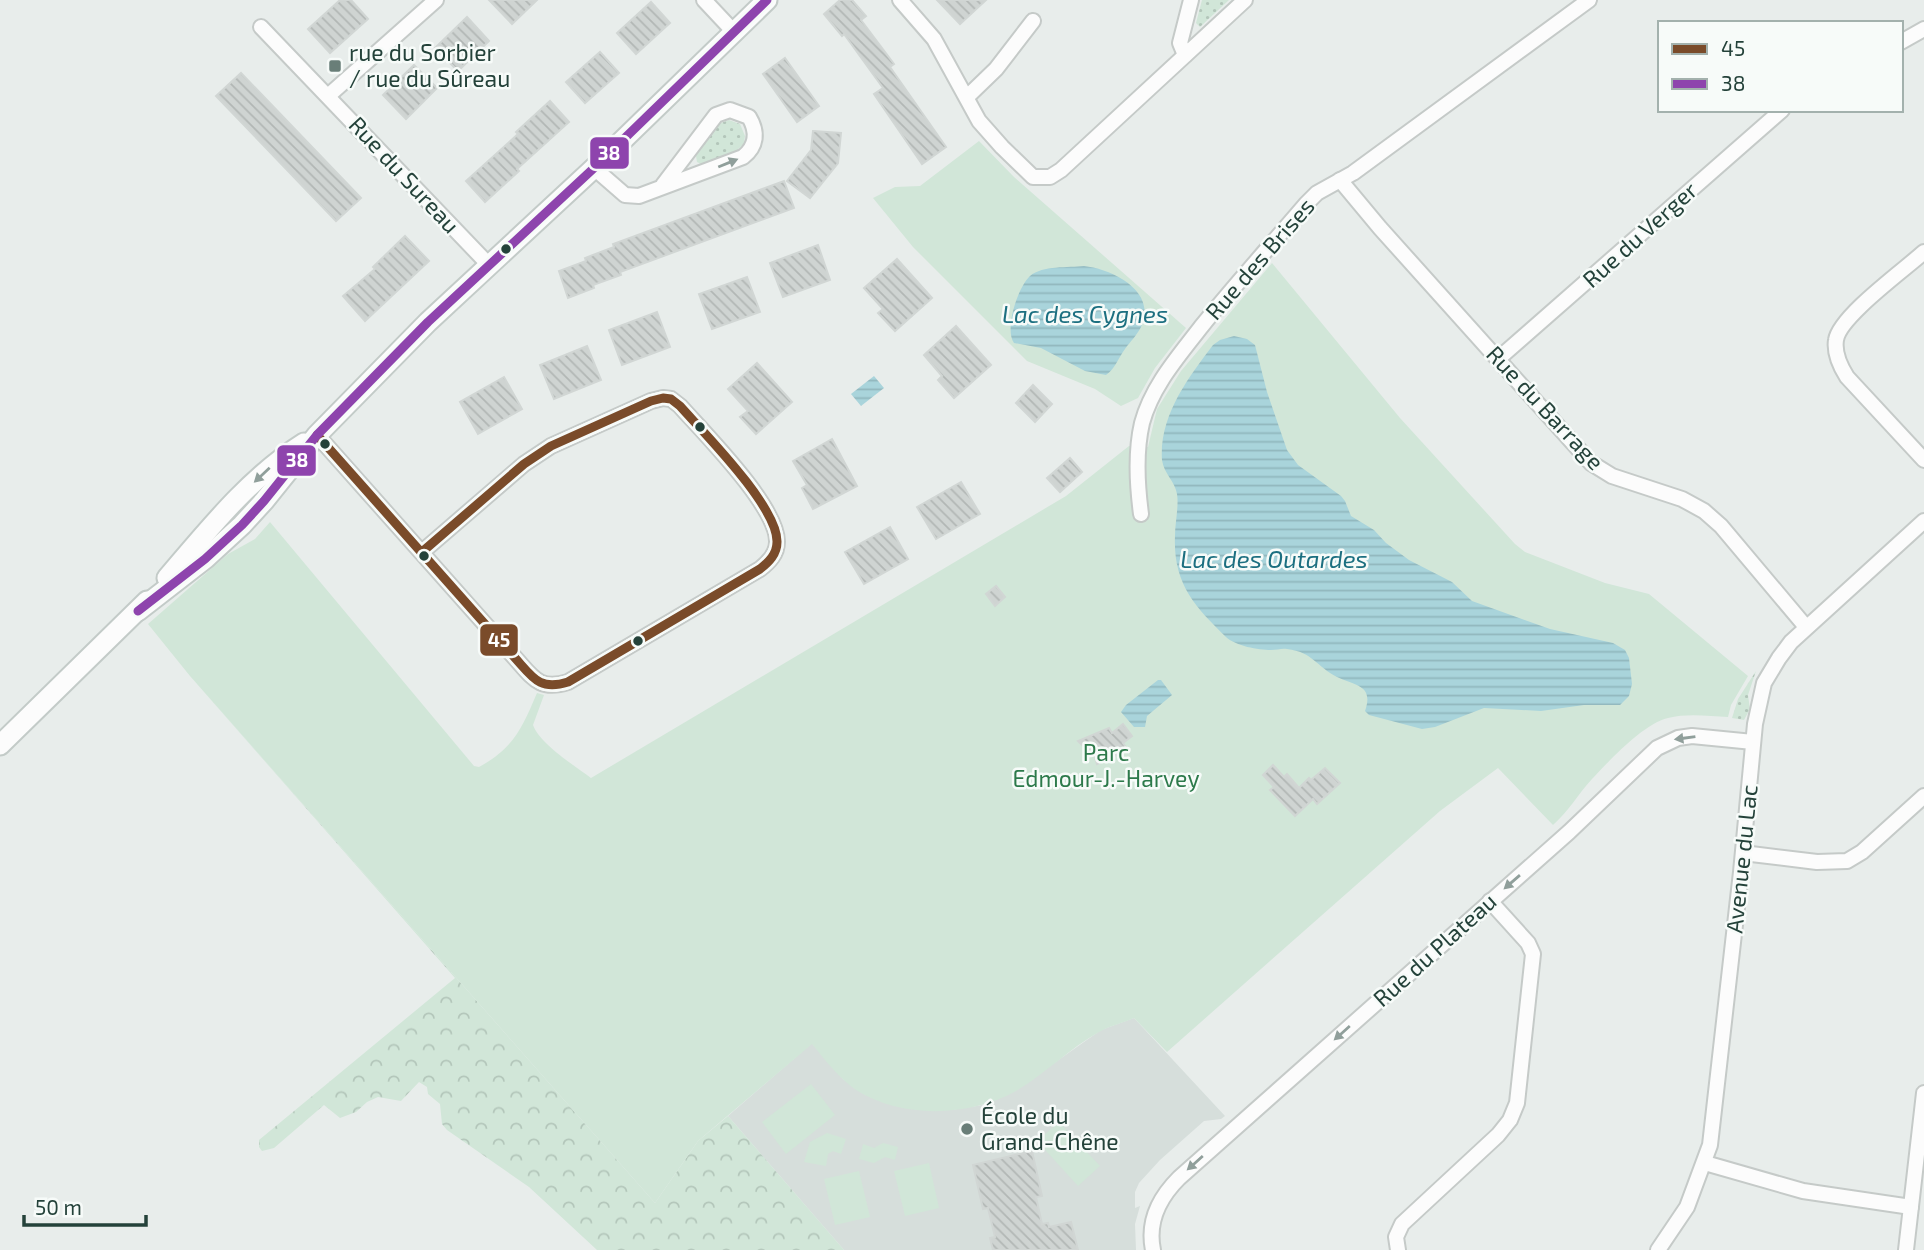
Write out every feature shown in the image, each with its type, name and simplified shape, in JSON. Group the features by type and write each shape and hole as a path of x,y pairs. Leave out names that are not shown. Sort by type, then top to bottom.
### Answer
{"street":[{"path":"328,96 436,0"},
{"path":"704,0 734,32"},
{"path":"0,745 138,611 205,559 242,525 317,435 488,264 594,168 767,0"},
{"path":"900,0 934,39 983,125 1028,174 1038,178 1061,170 1245,0"},
{"path":"1185,55 1180,43 1191,0"},
{"name":"Rue des Brises","path":"1141,514 1138,444 1143,421 1158,385 1215,310 1306,204 1324,188 1340,180 1589,0"},
{"path":"967,97 996,69 1034,21"},
{"name":"Rue du Sureau","path":"261,27 488,264"},
{"path":"1903,41 1924,29"},
{"path":"594,168 628,197 639,196 743,157 753,146 755,139 754,125 749,117 730,110 716,115 663,185"},
{"name":"Rue du Verger","path":"1498,359 1780,112"},
{"name":"Rue du Barrage","path":"1340,180 1591,463 1619,479 1682,499 1711,517 1806,627"},
{"path":"1924,252 1851,316 1842,326 1835,342 1839,363 1847,377 1924,460"},
{"path":"317,435 533,677 550,686 568,682 761,569 773,557 778,544 771,521 742,477 680,406 671,399 663,398 602,422 540,452 422,552"},
{"name":"Avenue du Lac","path":"1658,1250 1682,1217 1710,1146 1755,724 1768,676 1785,649 1806,627 1924,521"},
{"name":"Rue du Plateau","path":"1153,1250 1152,1225 1158,1205 1179,1178 1569,832 1657,748 1678,738 1692,736 1753,741"},
{"path":"1743,853 1817,862 1847,861 1862,852 1924,796"},
{"path":"1398,1250 1397,1234 1402,1224 1498,1135 1510,1120 1517,1102 1533,954 1528,943 1490,901"},
{"path":"1906,1250 1924,1093"},
{"path":"1705,1163 1803,1191 1911,1207"}],"shaded area":[{"name":"École du Grand-Chêne","path":"1134,1018 1225,1116 1204,1121 1160,1160 1139,1183 1135,1192 1135,1208 1140,1206 1135,1224 1136,1250 844,1250 728,1116 812,1043 843,1079 870,1097 918,1110 951,1110 983,1105 1016,1090 1101,1030"}],"green space":[{"path":"1202,0 1229,0 1200,27 1196,23"},
{"path":"729,120 740,124 745,136 744,144 736,151 701,164 697,162 696,156 718,124"},
{"path":"979,141 1014,177 1186,328 1155,368 1138,398 1121,406 1095,389 1027,361 913,247 873,198 895,187 920,186"},
{"name":"Parc Edmour-J.-Harvey","path":"1272,263 1400,418 1515,544 1525,552 1605,583 1649,594 1748,676 1731,705 1728,717 1675,716 1648,727 1608,762 1553,825 1498,768 1440,811 1167,1052 1134,1018 1088,1038 1037,1077 998,1100 957,1110 936,1111 894,1106 856,1090 812,1044 698,1141 655,1203 190,676 148,624 228,554 255,539 270,522 474,766 479,767 491,760 516,736 537,693 544,695 533,725 537,732 559,754 591,778 1066,496 1129,446 1148,447 1157,409 1181,371"},
{"path":"1756,671 1748,695 1750,709 1744,720 1732,718 1738,699"},
{"path":"190,676 655,1203 698,1141 728,1116 844,1250 597,1250 529,1187 447,1130 442,1124 440,1104 428,1094 427,1087 419,1082 401,1101 378,1097 356,1112 340,1118 324,1105 274,1148 262,1151 259,1140 455,978"},
{"path":"811,1084 835,1115 786,1154 762,1122"},
{"path":"1059,1122 1100,1166 1078,1186 1037,1141"},
{"path":"827,1133 846,1139 841,1154 833,1151 828,1154 826,1166 804,1162 810,1142"},
{"path":"883,1143 898,1147 895,1160 885,1157 874,1163 859,1159 863,1144 874,1148"},
{"path":"929,1163 939,1208 905,1216 894,1171"},
{"path":"859,1171 870,1217 835,1225 824,1179"}],"water":[{"name":"Lac des Cygnes","path":"1084,266 1119,277 1138,293 1143,303 1145,314 1141,327 1106,375 1085,371 1041,348 1014,343 1011,337 1014,308 1025,281 1030,276 1049,269"},
{"name":"Lac des Outardes","path":"1234,336 1247,339 1255,345 1267,392 1287,450 1298,465 1341,496 1351,516 1374,530 1409,560 1452,582 1472,601 1550,629 1613,643 1625,650 1629,658 1632,684 1629,696 1620,705 1584,705 1541,711 1484,708 1435,727 1422,729 1369,715 1365,711 1367,696 1362,688 1330,673 1303,653 1285,649 1254,648 1235,643 1226,637 1195,604 1182,580 1175,553 1177,494 1163,465 1162,444 1170,413 1194,371 1213,345"},
{"path":"874,376 884,388 861,406 851,394"},
{"path":"1161,680 1172,695 1147,716 1145,727 1134,727 1121,712"}],"building":[{"path":"340,0 351,0 368,19 330,53 308,29"},
{"path":"489,0 537,0 512,24"},
{"path":"840,0 852,0 866,16 861,20 894,64 890,67 946,147 922,164 874,94 883,88 844,34 842,36 824,14"},
{"path":"937,0 986,0 960,24"},
{"path":"651,2 670,23 636,54 617,33"},
{"path":"467,17 489,41 458,71 435,48"},
{"path":"600,52 619,73 585,103 566,82"},
{"path":"785,58 819,106 797,122 763,74"},
{"path":"414,65 437,88 406,119 383,95"},
{"path":"241,73 361,198 336,221 216,96"},
{"path":"550,101 569,122 485,202 466,181"},
{"path":"813,131 841,133 838,163 810,198 787,181 811,150"},
{"path":"784,181 794,208 620,272 621,275 568,298 559,271 614,247 613,244"},
{"path":"405,236 429,261 365,321 343,296 375,269 373,267"},
{"path":"818,245 830,280 783,297 770,263"},
{"path":"897,259 932,298 895,331 878,313 883,309 864,288"},
{"path":"747,277 760,312 712,329 699,294"},
{"path":"657,312 670,347 622,365 609,330"},
{"path":"956,326 991,365 954,398 938,380 942,376 924,355"},
{"path":"587,346 601,380 554,399 540,365"},
{"path":"757,363 792,402 756,434 740,417 748,411 728,389"},
{"path":"504,377 522,409 478,434 460,402"},
{"path":"1033,385 1052,404 1035,422 1016,403"},
{"path":"832,439 857,486 813,509 802,488 807,485 793,461"},
{"path":"1070,458 1082,472 1060,492 1047,478"},
{"path":"961,482 980,514 936,539 917,507"},
{"path":"890,527 908,559 864,584 845,552"},
{"path":"996,586 1005,597 995,606 986,594"},
{"path":"1123,724 1132,736 1123,743 1128,750 1097,764 1095,757 1078,741 1109,728 1112,733"},
{"path":"1273,765 1284,777 1287,774 1299,788 1325,768 1340,783 1317,804 1313,799 1295,816 1270,790 1274,787 1263,775"},
{"path":"1032,1151 1042,1196 1036,1197 1042,1224 1048,1223 1049,1227 1071,1222 1078,1250 993,1250 990,1238 995,1237 988,1208 983,1209 973,1165"}],"transit line":[{"name":"38","path":"138,611 205,559 242,525 317,435 428,322 594,168 767,0"},
{"name":"45","path":"317,435 527,672 544,684 568,682 760,569 772,557 777,542 766,510 738,471 680,406 671,399 663,398 551,446 524,464 422,552"}],"place":[{"name":"rue du Sorbier / rue du Sûreau","path":"335,66"},
{"name":"École du Grand-Chêne","path":"967,1129"}]}
